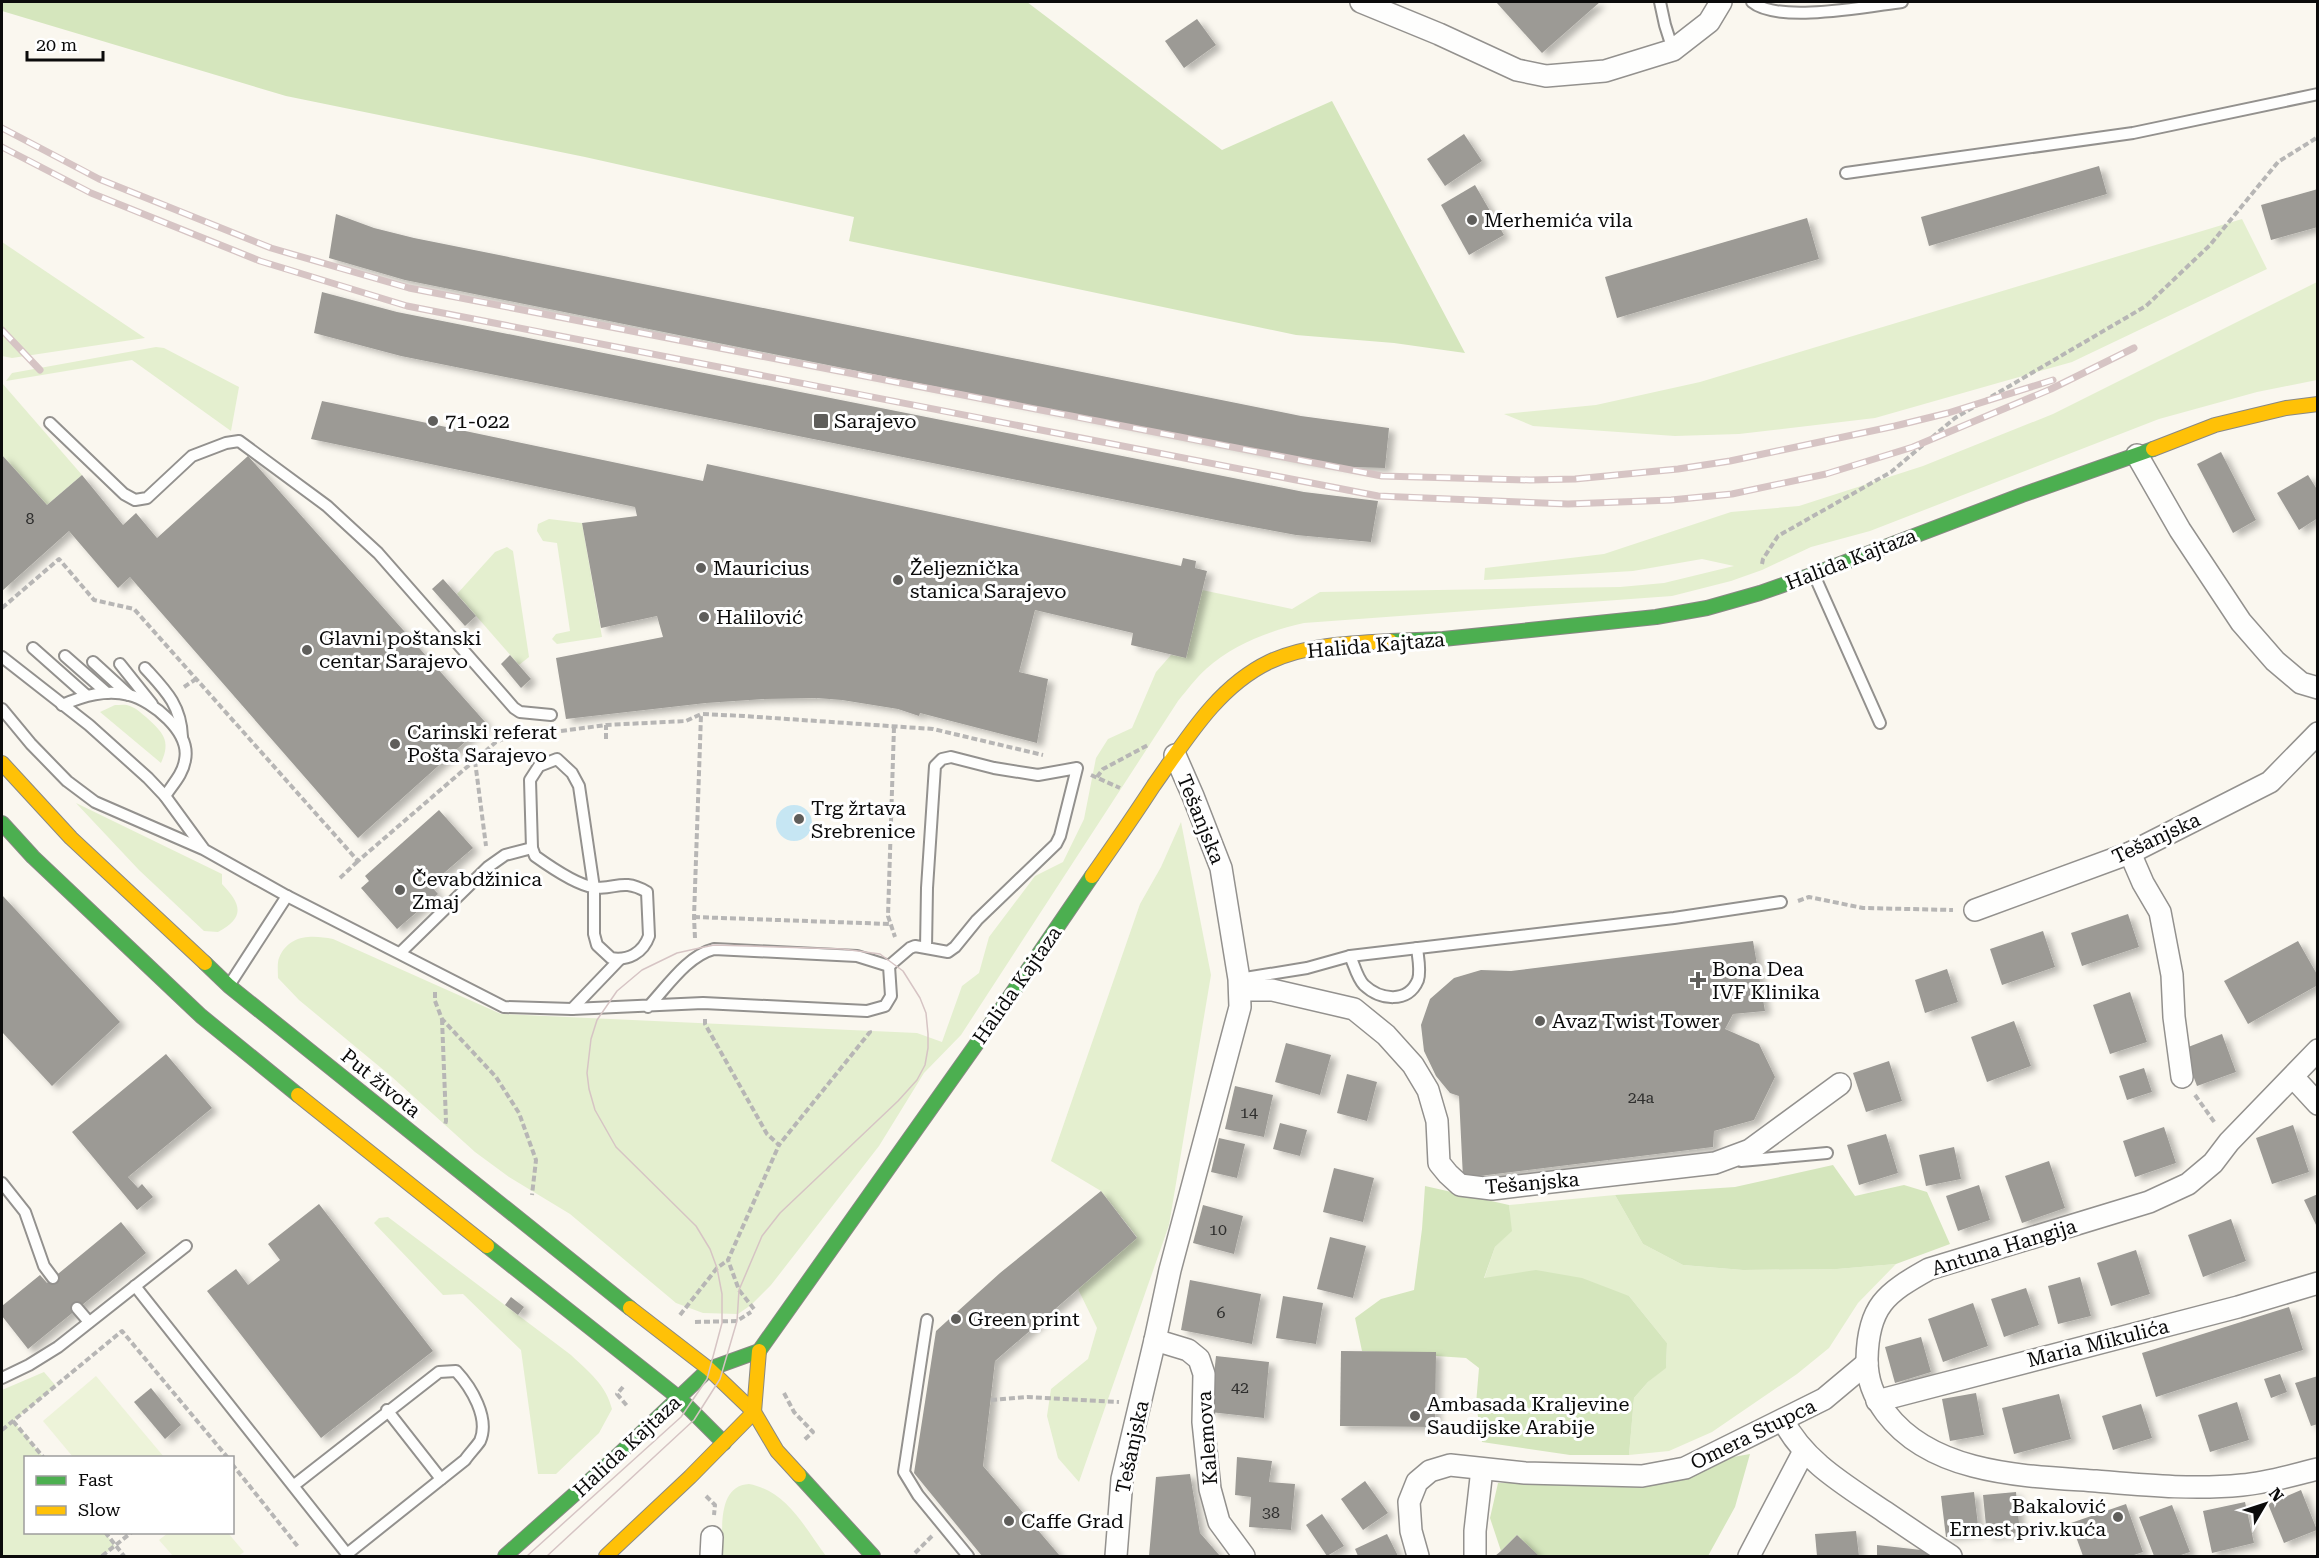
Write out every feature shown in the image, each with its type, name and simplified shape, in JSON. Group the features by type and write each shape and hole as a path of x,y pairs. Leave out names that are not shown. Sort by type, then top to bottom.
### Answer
{"main road":[{"name":"Halida Kajtaza","path":"505,1557 613,1460 709,1369 759,1351 1002,1008 1180,750 1218,699 1236,682 1270,661 1304,650 1371,642 1443,639 1656,616 1707,608 1814,574 2216,425 2286,408 2318,404"},
{"name":"Put života","path":"2,763 71,838 229,986 709,1369 754,1412 777,1450 873,1557"},
{"path":"2,823 33,856 201,1017 679,1398 723,1443 777,1450"},
{"path":"606,1557 754,1412 759,1351"}],"street":[{"path":"1361,2 1439,34 1517,70 1546,76 1605,71 1674,50 1709,22 1721,2"},
{"path":"2137,455 2180,530 2241,622 2275,661 2301,683 2318,688"},
{"name":"Tešanjska","path":"1975,910 2130,853 2270,782 2318,733"},
{"name":"Tešanjska","path":"1116,1557 1122,1479 1170,1270 1240,1007 1239,984 1221,868 1193,796 1180,750"},
{"path":"2130,853 2143,883 2160,912 2172,975 2174,1017 2182,1077"},
{"name":"Tešanjska","path":"1239,984 1354,1009 1386,1035 1413,1065 1428,1090 1437,1121 1439,1163 1460,1185 1492,1189 1715,1163 1750,1150 1840,1084"},
{"name":"Antuna Hangija","path":"2318,1050 2229,1142 2213,1163 2188,1184 2149,1202 1929,1269 1901,1284 1877,1308 1868,1335 1867,1363 1869,1382 1877,1401 1908,1437 1953,1460 1995,1470 2071,1479 2181,1487 2243,1485 2318,1469"},
{"path":"2293,1077 2318,1104"},
{"name":"Maria Mikulića","path":"1877,1401 2238,1307 2318,1283"},
{"name":"Kalemova","path":"1155,1340 1188,1350 1198,1359 1204,1374 1203,1422 1210,1490 1219,1522 1244,1557"},
{"name":"Omera Stupca","path":"1418,1557 1411,1531 1409,1502 1417,1482 1430,1471 1450,1465 1563,1474 1642,1476 1685,1468 1824,1399 1867,1363"},
{"path":"1783,1420 1791,1437 1804,1451 1856,1493 1951,1557"},
{"path":"1749,1557 1804,1451"},
{"path":"1475,1557 1482,1469"}],"lane":[{"path":"1660,2 1674,50"},
{"path":"1752,2 1758,7 1817,13 1902,2"},
{"path":"1846,173 2133,133 2318,94"},
{"path":"50,423 124,494 135,500 147,498 192,456 226,443 238,441 327,506 378,553 514,708 520,712 551,715"},
{"path":"1814,574 1880,723"},
{"path":"33,648 86,695"},
{"path":"65,656 107,693"},
{"path":"2,657 89,725 165,796 203,849"},
{"path":"93,662 130,695 156,709 173,723 182,737"},
{"path":"120,664 156,709"},
{"path":"145,668 171,697 181,722 186,757 182,772 165,796"},
{"path":"62,705 86,695 107,693 130,695"},
{"path":"2,709 31,744 67,781 95,802 203,849 287,896 504,1007 572,1009 704,1003 867,1011 885,1006 891,996 889,966"},
{"path":"889,966 915,946 926,948 948,952 955,947 977,920 1056,844 1077,768 1038,775 951,758 942,759 935,766 926,948"},
{"path":"572,1009 620,959 636,954 647,942 649,936 646,892 635,885 627,884 594,888 535,856 532,848 530,780 539,766 556,759 572,773 579,786 594,888 594,934 597,945 604,954 620,959"},
{"path":"400,953 488,867 505,855 532,848"},
{"path":"229,986 287,896"},
{"path":"1239,984 1350,956 1674,918 1781,903"},
{"path":"1350,956 1362,984 1379,995 1392,998 1402,996 1412,990 1419,978 1417,948"},
{"path":"648,1007 684,968 704,952 714,949 857,956 889,966"},
{"path":"1715,1163 1827,1153"},
{"path":"2,1183 25,1212 44,1266 53,1278"},
{"path":"2,1378 29,1365 89,1322 186,1246"},
{"path":"135,1286 347,1556 465,1460 480,1440 482,1417 467,1382 456,1371 440,1371 387,1410 293,1486"},
{"path":"78,1308 89,1322"},
{"path":"927,1320 904,1472 918,1495 968,1557"},
{"path":"387,1410 441,1479"}],"path":[{"path":"1760,593 1763,559 1778,536 1891,472 1955,418 2146,306 2210,245 2278,162 2318,137"},
{"path":"2,608 59,559 94,600 134,609 358,861"},
{"path":"694,930 701,714"},
{"path":"553,731 606,725 686,721 701,714 933,729 1045,755"},
{"path":"606,725 606,739"},
{"path":"894,726 888,916 904,953"},
{"path":"340,878 496,742 508,737 542,733"},
{"path":"1098,777 1103,769 1161,737 1180,750"},
{"path":"475,760 488,867"},
{"path":"1781,903 1791,904 1809,897 1863,908 1975,910"},
{"path":"694,917 890,924"},
{"path":"434,1151 446,1121 442,1019 435,1000 435,970"},
{"path":"704,1003 705,1024 767,1134 778,1145"},
{"path":"664,1335 717,1268 728,1260 778,1145 870,1032 867,1011"},
{"path":"442,1019 496,1077 519,1113 536,1160 529,1226"},
{"path":"2182,1077 2229,1142"},
{"path":"728,1260 739,1290 771,1334"},
{"path":"680,1315 696,1323 722,1323 737,1321 754,1310"},
{"path":"2,1430 122,1331 225,1456"},
{"path":"991,1400 1028,1397 1109,1401"},
{"path":"13,1421 42,1456"},
{"path":"234,1467 299,1548"},
{"path":"690,1477 715,1505 711,1547"},
{"path":"106,1534 124,1557"},
{"path":"102,1557 131,1534"}],"green space":[{"path":"2,2 1027,2 1222,150 1332,101 1465,353 1394,343 1296,335 849,241 854,217 585,157 286,96 2,11"},
{"path":"2242,219 2267,269 2072,362 1875,418 1739,434 1675,436 1533,426 1504,414 1596,405 1700,382"},
{"path":"2,242 145,338 12,358 2,356"},
{"path":"2317,282 2317,380 2257,392 2159,419 1870,531 1811,547 1762,570 1731,581 1672,596 1304,623 1265,634 1228,652 1202,673 1178,701 961,1035 924,1073 879,1146 771,1285 751,1305 738,1314 703,1313 676,1303 570,1214 509,1177 475,1152 392,1077 299,1000 278,978 279,958 283,950 295,940 317,937 333,939 501,1014 917,1033 942,1042 962,986 979,973 989,937 1035,876 1063,862 1084,819 1096,758 1108,739 1132,728 1156,672 1171,655 1186,657 1202,590 1292,609 1320,592 1620,587 1664,583 1734,566 1702,559 1633,571 1484,580 1485,568 1604,554 1731,512 1799,506 1923,466 2053,414"},
{"path":"156,347 164,348 239,387 231,431 132,360 6,381 12,373"},
{"path":"2,383 82,475 47,505 2,455"},
{"path":"549,519 582,523 602,637 557,644 552,639 556,634 570,631 557,543 543,541 537,531 538,524"},
{"path":"507,547 513,551 529,657 519,665 457,594 495,552"},
{"path":"115,705 127,705 134,708 161,732 166,748 161,763 100,712"},
{"path":"76,803 222,874 222,884 233,898 238,910 233,921 218,932 204,931 139,870"},
{"path":"1181,822 1211,975 1169,1225 1079,1482 1058,1458 1047,1416 1051,1389 1088,1359 1097,1328 1078,1289 1137,1237 1101,1191 1051,1161 1140,904 1161,867"},
{"path":"1833,1165 1855,1196 1904,1185 1927,1192 1950,1244 1896,1264 1837,1269 1743,1270 1683,1265 1643,1244 1615,1195 1735,1187"},
{"path":"1425,1186 1509,1205 1512,1231 1495,1247 1484,1278 1536,1270 1582,1278 1629,1296 1667,1343 1666,1368 1648,1382 1634,1398 1629,1455 1570,1455 1482,1442 1476,1404 1479,1368 1466,1358 1362,1351 1355,1318 1381,1299 1414,1290"},
{"path":"1615,1195 1643,1244 1683,1265 1743,1270 1837,1269 1896,1264 1858,1303 1829,1348 1797,1374 1712,1432 1669,1451 1629,1455 1634,1398 1666,1367 1667,1343 1629,1296 1484,1279 1495,1247 1511,1231 1509,1205"},
{"path":"388,1217 571,1355 606,1393 612,1409 599,1433 556,1474 538,1474 521,1350 463,1294 443,1295 374,1223 379,1218"},
{"path":"44,1372 56,1386 13,1421 42,1456 24,1456 24,1534 106,1534 115,1546 102,1556 2,1556 2,1390"},
{"path":"96,1376 163,1456 72,1456 43,1421"},
{"path":"1750,1454 1735,1507 1708,1556 1538,1556 1517,1535 1501,1551 1490,1518 1498,1483 1587,1483"},
{"path":"749,1484 774,1494 785,1502 826,1556 722,1556 722,1523 726,1501 738,1487"},
{"path":"167,1534 229,1534 244,1552 238,1556 173,1556 159,1540"}],"water":[{"path":"794,805 807,810 812,823 807,836 794,841 781,836 776,823 781,810"}],"building":[{"path":"1496,2 1600,2 1542,53"},
{"path":"1197,19 1216,45 1184,68 1165,41"},
{"path":"1464,134 1482,161 1445,186 1427,159"},
{"path":"2099,166 2107,194 1929,246 1921,217"},
{"name":"Merhemića vila","path":"1475,185 1504,235 1469,255 1441,205"},
{"path":"2318,189 2318,227 2271,240 2261,205"},
{"path":"336,214 374,228 414,238 1301,416 1389,428 1385,468 1352,467 1300,460 405,280 329,258"},
{"path":"1807,218 1819,259 1617,318 1605,277"},
{"path":"322,292 397,312 1304,492 1378,501 1371,542 1296,535 1226,522 401,356 314,333"},
{"name":"Željeznička stanica Sarajevo","path":"322,401 703,481 707,464 1181,566 1183,558 1196,561 1195,568 1207,571 1186,658 1131,645 1133,633 1035,610 1019,672 1048,679 1037,743 920,713 919,716 898,709 817,698 706,703 566,719 556,658 663,637 657,616 601,628 582,523 637,516 635,507 311,439"},
{"path":"2221,452 2256,520 2233,533 2197,464"},
{"name":"Glavni poštanski centar Sarajevo","path":"2,455 47,505 82,475 123,525 136,513 157,538 248,456 486,723 358,838 130,577 118,588 69,531 2,591"},
{"path":"2308,475 2318,491 2318,518 2299,530 2277,493"},
{"path":"443,579 476,616 465,626 432,589"},
{"path":"510,655 531,679 521,688 501,664"},
{"path":"439,810 473,848 430,885 438,894 397,929 361,888 369,881 365,876"},
{"path":"2,895 120,1022 52,1086 2,1032"},
{"path":"2128,914 2139,947 2082,966 2071,933"},
{"path":"2043,931 2055,967 2002,985 1990,949"},
{"path":"1753,941 1765,1011 1733,1014 1725,1029 1759,1044 1775,1077 1754,1120 1714,1131 1713,1147 1463,1178 1459,1096 1450,1093 1436,1076 1424,1051 1421,1025 1430,999 1454,978 1481,970 1511,971"},
{"path":"2298,941 2318,976 2318,985 2248,1024 2224,981"},
{"path":"1947,969 1958,1002 1925,1013 1915,980"},
{"path":"2130,992 2147,1042 2110,1054 2093,1005"},
{"path":"2014,1021 2031,1066 1987,1082 1971,1037"},
{"path":"2222,1034 2236,1072 2197,1086 2183,1049"},
{"path":"1286,1043 1331,1055 1320,1095 1275,1082"},
{"path":"166,1054 212,1108 128,1177 138,1188 142,1184 153,1197 137,1210 72,1132"},
{"path":"1889,1061 1902,1101 1866,1112 1853,1073"},
{"path":"2144,1068 2152,1092 2127,1100 2119,1076"},
{"path":"1347,1074 1377,1082 1367,1121 1337,1113"},
{"path":"1235,1086 1273,1095 1264,1137 1225,1129"},
{"path":"1280,1123 1307,1130 1300,1156 1273,1149"},
{"path":"2293,1125 2309,1172 2272,1184 2256,1138"},
{"path":"2164,1127 2176,1163 2135,1177 2123,1141"},
{"path":"1886,1134 1898,1173 1859,1185 1847,1145"},
{"path":"1219,1138 1245,1144 1237,1178 1211,1172"},
{"path":"1954,1147 1961,1179 1926,1186 1919,1155"},
{"path":"2049,1161 2065,1208 2022,1223 2005,1176"},
{"path":"1334,1168 1374,1178 1363,1222 1323,1212"},
{"path":"1979,1185 1990,1220 1958,1231 1946,1196"},
{"path":"1101,1191 1137,1238 995,1361 983,1466 1060,1556 982,1556 914,1473 936,1331 1000,1273"},
{"path":"2318,1194 2318,1229 2304,1200"},
{"path":"319,1204 433,1351 321,1438 207,1291 236,1269 248,1285 280,1260 268,1244"},
{"path":"1203,1205 1243,1216 1234,1254 1193,1243"},
{"path":"2231,1219 2246,1261 2203,1277 2188,1235"},
{"path":"121,1222 146,1253 28,1349 2,1316 2,1306 40,1275 47,1283"},
{"path":"1330,1237 1366,1246 1353,1298 1317,1289"},
{"path":"2136,1250 2150,1294 2111,1306 2097,1263"},
{"path":"2080,1277 2091,1316 2058,1324 2048,1286"},
{"path":"1190,1280 1261,1294 1252,1344 1181,1330"},
{"path":"2026,1288 2039,1325 2004,1337 1991,1299"},
{"path":"1283,1296 1323,1303 1316,1344 1276,1338"},
{"path":"511,1297 524,1307 518,1315 505,1305"},
{"path":"1973,1303 1988,1346 1943,1362 1928,1319"},
{"path":"2289,1307 2303,1350 2156,1397 2142,1353"},
{"path":"1921,1337 1931,1372 1895,1383 1885,1347"},
{"path":"1341,1351 1436,1352 1435,1427 1340,1426"},
{"path":"1216,1356 1269,1362 1264,1418 1210,1412"},
{"path":"2280,1374 2287,1392 2271,1398 2264,1379"},
{"path":"2318,1376 2318,1424 2311,1426 2295,1383"},
{"path":"151,1388 181,1425 165,1439 134,1402"},
{"path":"1976,1393 1984,1435 1950,1441 1942,1399"},
{"path":"2059,1394 2071,1439 2014,1454 2002,1408"},
{"path":"2237,1402 2249,1440 2210,1452 2198,1415"},
{"path":"2141,1404 2152,1438 2113,1450 2102,1416"},
{"path":"1237,1457 1272,1461 1269,1482 1295,1484 1291,1530 1249,1527 1251,1497 1235,1495"},
{"path":"1190,1474 1200,1533 1220,1556 1149,1556 1156,1477"},
{"path":"1365,1481 1388,1513 1363,1530 1341,1499"},
{"path":"2301,1490 2317,1530 2284,1543 2268,1504"},
{"path":"1974,1492 1979,1533 1946,1537 1941,1496"},
{"path":"2016,1492 2020,1533 1987,1536 1983,1495"},
{"path":"2245,1502 2254,1543 2212,1553 2203,1511"},
{"path":"2126,1504 2143,1552 2131,1556 2083,1556 2071,1523"},
{"path":"2172,1505 2190,1552 2178,1556 2154,1556 2139,1517"},
{"path":"1322,1514 1344,1546 1327,1556 1306,1525"},
{"path":"1856,1531 1859,1556 1817,1556 1815,1534"},
{"path":"1387,1534 1398,1556 1358,1556 1355,1549"},
{"path":"1517,1535 1539,1556 1495,1556 1501,1551"},
{"path":"1877,1545 1930,1551 1930,1556 1877,1556"}],"tram line":[{"path":"527,1556 681,1417 707,1379 722,1323 722,1294 717,1268 710,1249 696,1226 616,1147 595,1110 587,1073 591,1039 597,1020 617,991 642,970 677,953 714,945 843,949 880,954 903,971 920,998 926,1013 928,1048 925,1065 917,1080 898,1101 780,1213 762,1236 739,1290 737,1321 720,1379 694,1420 547,1556"}],"railway":[{"path":"2,128 99,179 271,248 409,288 1382,476 1575,479 1678,469 1730,461 1895,426 1948,413 2053,380"},
{"path":"2,147 91,193 260,261 407,306 1378,496 1568,504 1671,500 1732,494 1826,474 1913,447 2051,389 2134,348"},
{"path":"2,330 40,370"}],"traffic: fast":[{"path":"1390,641 1443,639 1656,617 1707,608 1814,574 2022,495 2153,449"},
{"path":"2,823 33,857 201,1016 298,1095"},
{"path":"759,1351 1002,1008 1092,876"},
{"path":"205,963 229,986 630,1308"},
{"path":"487,1246 679,1398 724,1443"},
{"path":"505,1556 613,1460 709,1369 759,1351"},
{"path":"799,1475 873,1556"}],"traffic: slow":[{"path":"2153,449 2215,425 2286,408 2318,404"},
{"path":"1092,876 1191,733 1218,700 1234,685 1269,662 1297,652 1328,646 1390,641"},
{"path":"2,763 71,838 205,963"},
{"path":"298,1095 487,1246"},
{"path":"630,1308 709,1369 754,1412 777,1451 799,1475"},
{"path":"606,1556 690,1477 754,1412 759,1351"}],"place":[{"name":"Merhemića vila","path":"1472,220"},
{"name":"71-022","path":"433,421"},
{"name":"Sarajevo","path":"821,421"},
{"name":"Mauricius","path":"701,568"},
{"name":"Željeznička stanica Sarajevo","path":"898,580"},
{"name":"Halilović","path":"704,617"},
{"name":"Glavni poštanski centar Sarajevo","path":"307,650"},
{"name":"Carinski referat Pošta Sarajevo","path":"395,744"},
{"name":"Trg žrtava Srebrenice","path":"799,819"},
{"name":"Čevabdžinica Zmaj","path":"400,890"},
{"name":"Bona Dea IVF Klinika","path":"1698,980"},
{"name":"Avaz Twist Tower","path":"1540,1021"},
{"name":"Green print","path":"956,1319"},
{"name":"Ambasada Kraljevine Saudijske Arabije","path":"1415,1416"},
{"name":"Bakalović Ernest priv.kuća","path":"2118,1517"},
{"name":"Caffe Grad","path":"1009,1521"}]}
